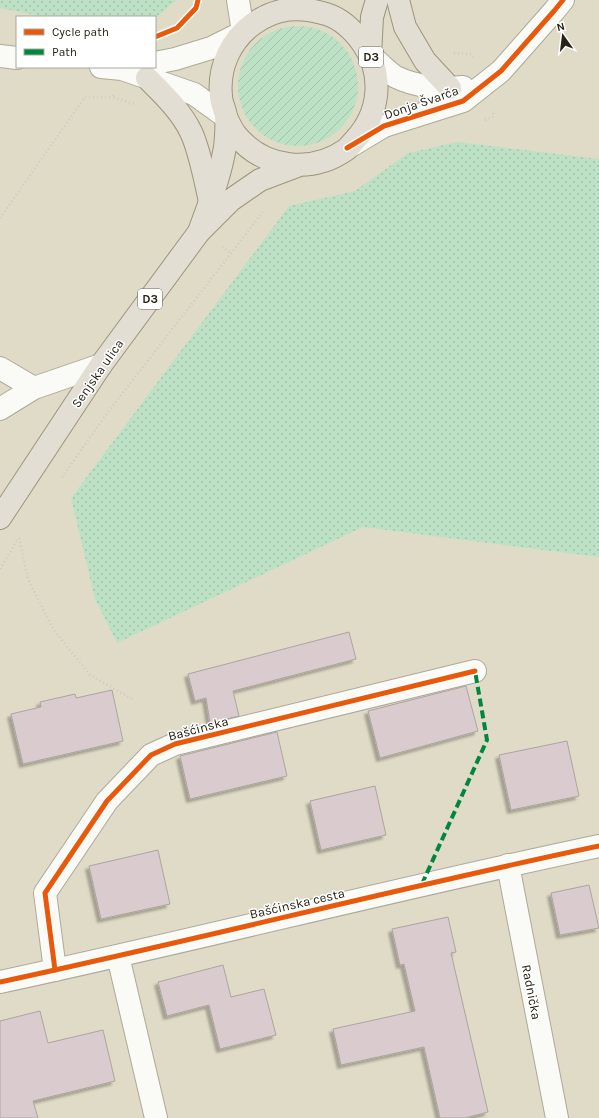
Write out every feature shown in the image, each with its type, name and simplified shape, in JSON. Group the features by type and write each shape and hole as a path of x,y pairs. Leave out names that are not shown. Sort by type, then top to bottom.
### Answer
{"main road":[{"name":"D3","path":"315,0 282,5 243,32 228,52 221,75 220,96 226,116 236,135 251,150 274,162 299,166 324,161 347,148 364,130 375,106 377,80 370,54 372,17 377,0"},
{"path":"398,0 406,27 424,61 450,88"},
{"name":"D3","path":"282,5 311,9 334,17 356,33 370,54"},
{"path":"139,69 173,105 191,132 210,201"},
{"name":"Senjska ulica","path":"199,232 218,177 225,146 226,116"},
{"name":"Senjska ulica","path":"0,518 102,365 199,232 231,200 260,180 299,166"}],"street":[{"path":"156,64 211,48 243,32 238,0"},
{"name":"Donja Švarča","path":"347,148 384,126 463,101 501,71 563,0"},
{"name":"Donja Švarča","path":"370,54 396,77 425,86 450,88 484,84"},
{"path":"0,56 16,58"},
{"path":"120,68 139,69 194,94 226,116"},
{"path":"0,409 34,388 102,365"},
{"path":"0,368 34,388"},
{"name":"Bašćinska","path":"55,970 45,894 107,801 151,755 175,744 475,671"},
{"name":"Bašćinska cesta","path":"0,982 508,865 599,846"},
{"name":"Radnička","path":"508,865 557,1118"},
{"path":"118,956 156,1118"}],"path":[{"path":"451,52 471,54 484,84 494,116 481,122"},
{"path":"112,97 139,69"},
{"path":"0,218 85,97 112,97 138,106"},
{"path":"59,481 108,412 267,206"},
{"path":"0,569 19,537 28,579 53,629 90,675 134,700"}],"green space":[{"path":"0,0 176,0 156,18 156,16 40,16 0,8"},
{"path":"298,26 310,27 321,31 331,36 340,44 348,53 353,63 357,74 357,98 353,109 348,119 340,128 331,136 321,141 310,145 298,146 286,145 275,141 265,136 256,128 248,119 243,109 239,98 238,86 239,74 243,63 248,53 256,44 265,36 275,31 286,27"},
{"path":"457,142 599,159 599,557 363,527 117,643 95,599 71,498 289,206 355,191 408,153"}],"building":[{"path":"349,632 356,659 233,691 239,716 210,723 206,698 195,701 188,674"},
{"path":"466,686 478,731 380,758 368,711"},
{"path":"112,690 123,741 23,764 11,714 41,707 40,702 75,694 76,698"},
{"path":"277,732 287,776 190,799 180,756"},
{"path":"567,741 579,796 511,810 499,755"},
{"path":"375,786 386,835 321,850 310,801"},
{"path":"158,850 170,904 101,919 89,866"},
{"path":"589,885 599,928 560,935 551,893"},
{"path":"448,917 456,952 451,953 488,1112 465,1118 440,1118 424,1047 341,1065 333,1029 415,1011 404,964 400,965 392,929"},
{"path":"223,965 231,997 264,989 276,1035 220,1049 209,1005 167,1016 158,982"},
{"path":"40,1011 48,1043 103,1030 115,1081 33,1101 38,1118 0,1118 0,1021"}],"marked path":[{"path":"422,884 487,740 475,671"}],"cycle path":[{"path":"156,37 177,28 196,8 198,0"},
{"path":"347,148 384,126 463,101 501,71 563,0"},
{"path":"55,970 45,893 107,801 151,755 175,744 475,671"},
{"path":"0,982 599,846"}]}
